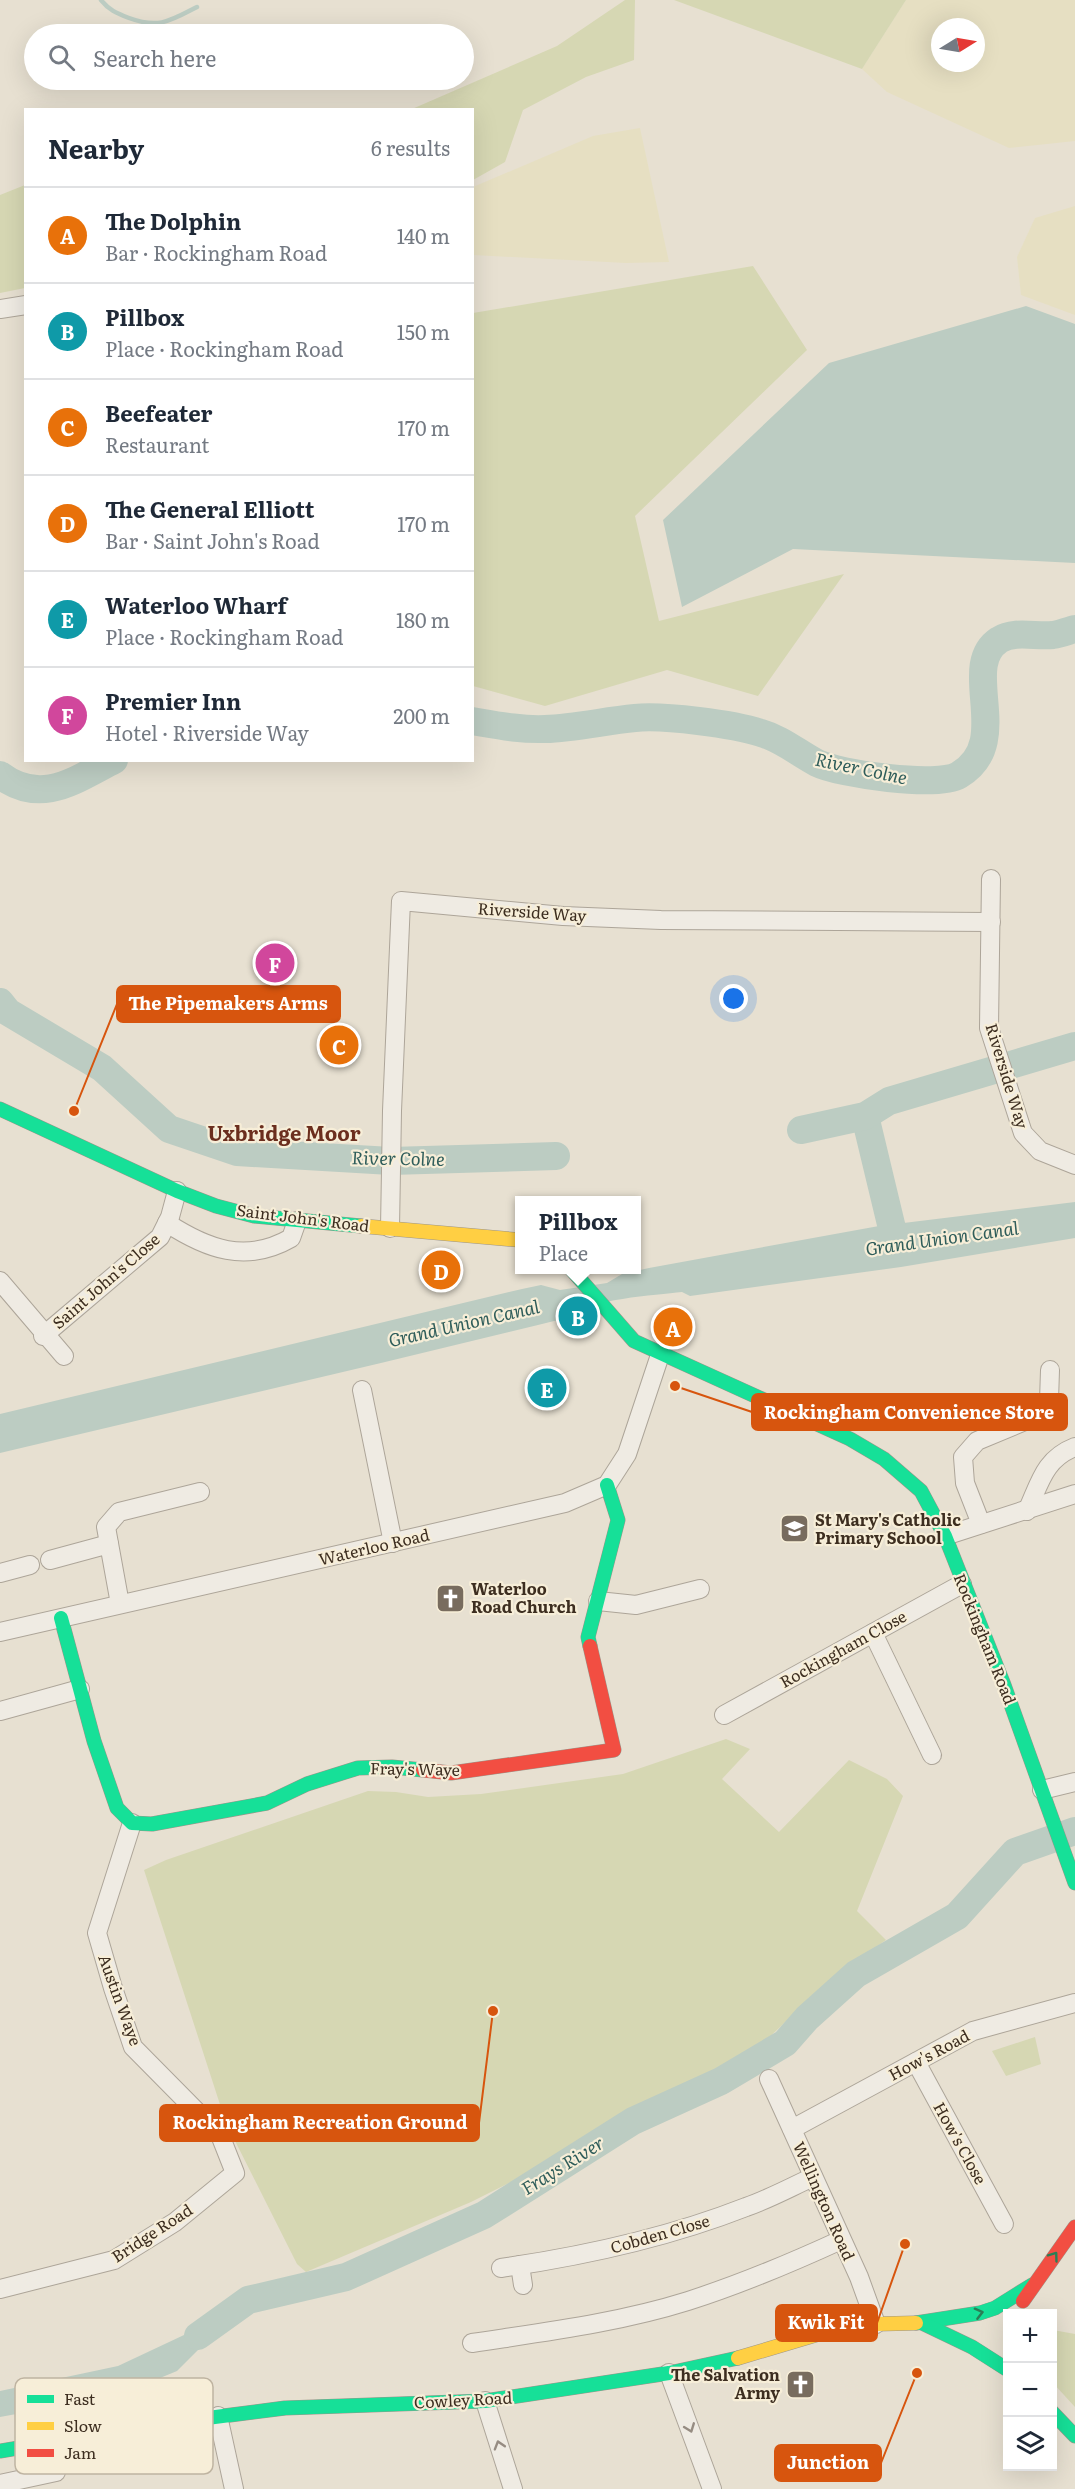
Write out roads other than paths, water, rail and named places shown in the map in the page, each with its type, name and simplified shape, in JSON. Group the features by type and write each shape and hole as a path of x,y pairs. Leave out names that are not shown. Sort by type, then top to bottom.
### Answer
{"main road":[{"name":"Saint John's Road","path":"0,1109 177,1191 216,1206 254,1216 515,1240"},
{"name":"Rockingham Road","path":"576,1274 620,1328 634,1341 660,1355 808,1418 884,1459 921,1491 945,1536 962,1584 1005,1685 1049,1810 1069,1856 1075,1883"},
{"name":"Fray's Waye","path":"132,1823 152,1824 267,1803 307,1784 358,1768 392,1767 451,1773 614,1750 588,1637 618,1520 607,1485"},
{"path":"61,1618 94,1741 117,1808 132,1823"},
{"path":"1019,2309 1032,2285 1075,2227"},
{"name":"Cowley Road","path":"213,2417 285,2408 485,2401 669,2373 754,2354 822,2332 876,2324 922,2323 995,2308 1032,2285"},
{"name":"Cowley Road","path":"922,2323 972,2347 1003,2367"},
{"path":"1057,2416 1075,2436"},
{"name":"Cowley Road","path":"0,2451 15,2448"}],"street":[{"path":"0,309 24,305"},
{"name":"Riverside Way","path":"991,879 989,1028 1023,1133 1040,1151 1075,1165"},
{"name":"Riverside Way","path":"390,1228 401,901 563,916 661,920 991,922"},
{"name":"Saint John's Close","path":"44,1336 160,1237 177,1191"},
{"path":"167,1223 196,1241 240,1253 276,1247 291,1239 297,1221"},
{"path":"0,1281 63,1356"},
{"path":"607,1485 627,1454 660,1355"},
{"path":"981,1524 965,1483 963,1457 977,1441 1037,1416 1049,1401 1050,1370"},
{"path":"362,1390 393,1543"},
{"path":"1027,1511 1046,1468 1059,1453 1075,1447"},
{"name":"Waterloo Road","path":"0,1632 565,1503 607,1485"},
{"path":"120,1604 106,1527 119,1512 200,1492"},
{"path":"945,1536 1075,1494"},
{"path":"50,1560 109,1544"},
{"path":"0,1573 30,1565"},
{"name":"Rockingham Close","path":"724,1715 962,1584"},
{"path":"598,1600 636,1605 700,1589"},
{"path":"873,1633 932,1755"},
{"path":"0,1711 80,1689"},
{"path":"1042,1790 1075,1782"},
{"name":"Austin Waye","path":"132,1823 97,1933 133,2047 220,2135 235,2173 228,2181"},
{"name":"How's Road","path":"792,2129 973,2031 1075,2003"},
{"name":"How's Close","path":"916,2062 1004,2224"},
{"name":"Wellington Road","path":"769,2079 859,2277 876,2324"},
{"name":"Cobden Close","path":"501,2268 594,2253 681,2229 746,2207 813,2177"},
{"name":"Bridge Road","path":"0,2289 114,2260 175,2222 228,2181"},
{"path":"472,2343 574,2328 686,2301 777,2269 841,2240"},
{"path":"520,2265 523,2285"},
{"path":"669,2373 712,2489"},
{"path":"485,2401 513,2489"},
{"path":"218,2416 234,2489"},
{"path":"0,2484 47,2474"}],"water":[{"path":"1026,306 1075,324 1075,563 793,549 682,607 663,520 829,363"},
{"name":"Grand Union Canal","path":"1075,1202 1075,1238 901,1267 690,1296 682,1292 606,1302 579,1311 570,1317 0,1453 0,1414 522,1289 541,1285 560,1290 607,1283 622,1274 641,1274 641,1270 649,1268 879,1226"},
{"path":"226,2308 233,2325 198,2350 177,2371 160,2378 61,2378 118,2366 184,2335"},
{"path":"15,2388 15,2414 0,2417 0,2391"}],"waterway":[{"path":"101,0 117,13 148,23 172,20 197,7"},
{"name":"River Colne","path":"474,721 536,729 647,717 698,721 734,726 769,736 817,763 846,771 911,780 948,779 959,775 975,761 983,744 985,725 983,668 988,652 999,640 1012,635 1053,635 1075,629"},
{"name":"River Colne","path":"0,775 15,784 30,789 44,789 72,782 110,762"},
{"name":"River Colne","path":"0,1002 8,1012 102,1068 169,1129 237,1152 391,1161 556,1156"},
{"name":"River Colne","path":"801,1130 865,1116 889,1101 1075,1046"},
{"name":"Grand Union Canal","path":"865,1116 896,1245"},
{"name":"Frays River","path":"198,2336 248,2300 346,2277 484,2215 633,2121 721,2081 785,2043 807,2018 856,1974 957,1916 1015,1852 1075,1831"}],"place":[{"name":"Premier Inn","path":"275,963"},
{"name":"Beefeater","path":"339,1045"},
{"name":"The Pipemakers Arms","path":"74,1111"},
{"name":"The General Elliott","path":"441,1270"},
{"name":"Pillbox","path":"578,1316"},
{"name":"The Dolphin","path":"673,1327"},
{"name":"Rockingham Convenience Store","path":"675,1386"},
{"name":"Waterloo Wharf","path":"547,1388"},
{"name":"St Mary's Catholic Primary School","path":"794,1529"},
{"name":"Waterloo Road Church","path":"450,1598"},
{"name":"Rockingham Recreation Ground","path":"493,2011"},
{"name":"Kwik Fit","path":"905,2244"},
{"name":"Junction","path":"917,2373"},
{"name":"The Salvation Army","path":"801,2384"}],"district":[{"name":"Uxbridge Moor","path":"284,1134"}]}
